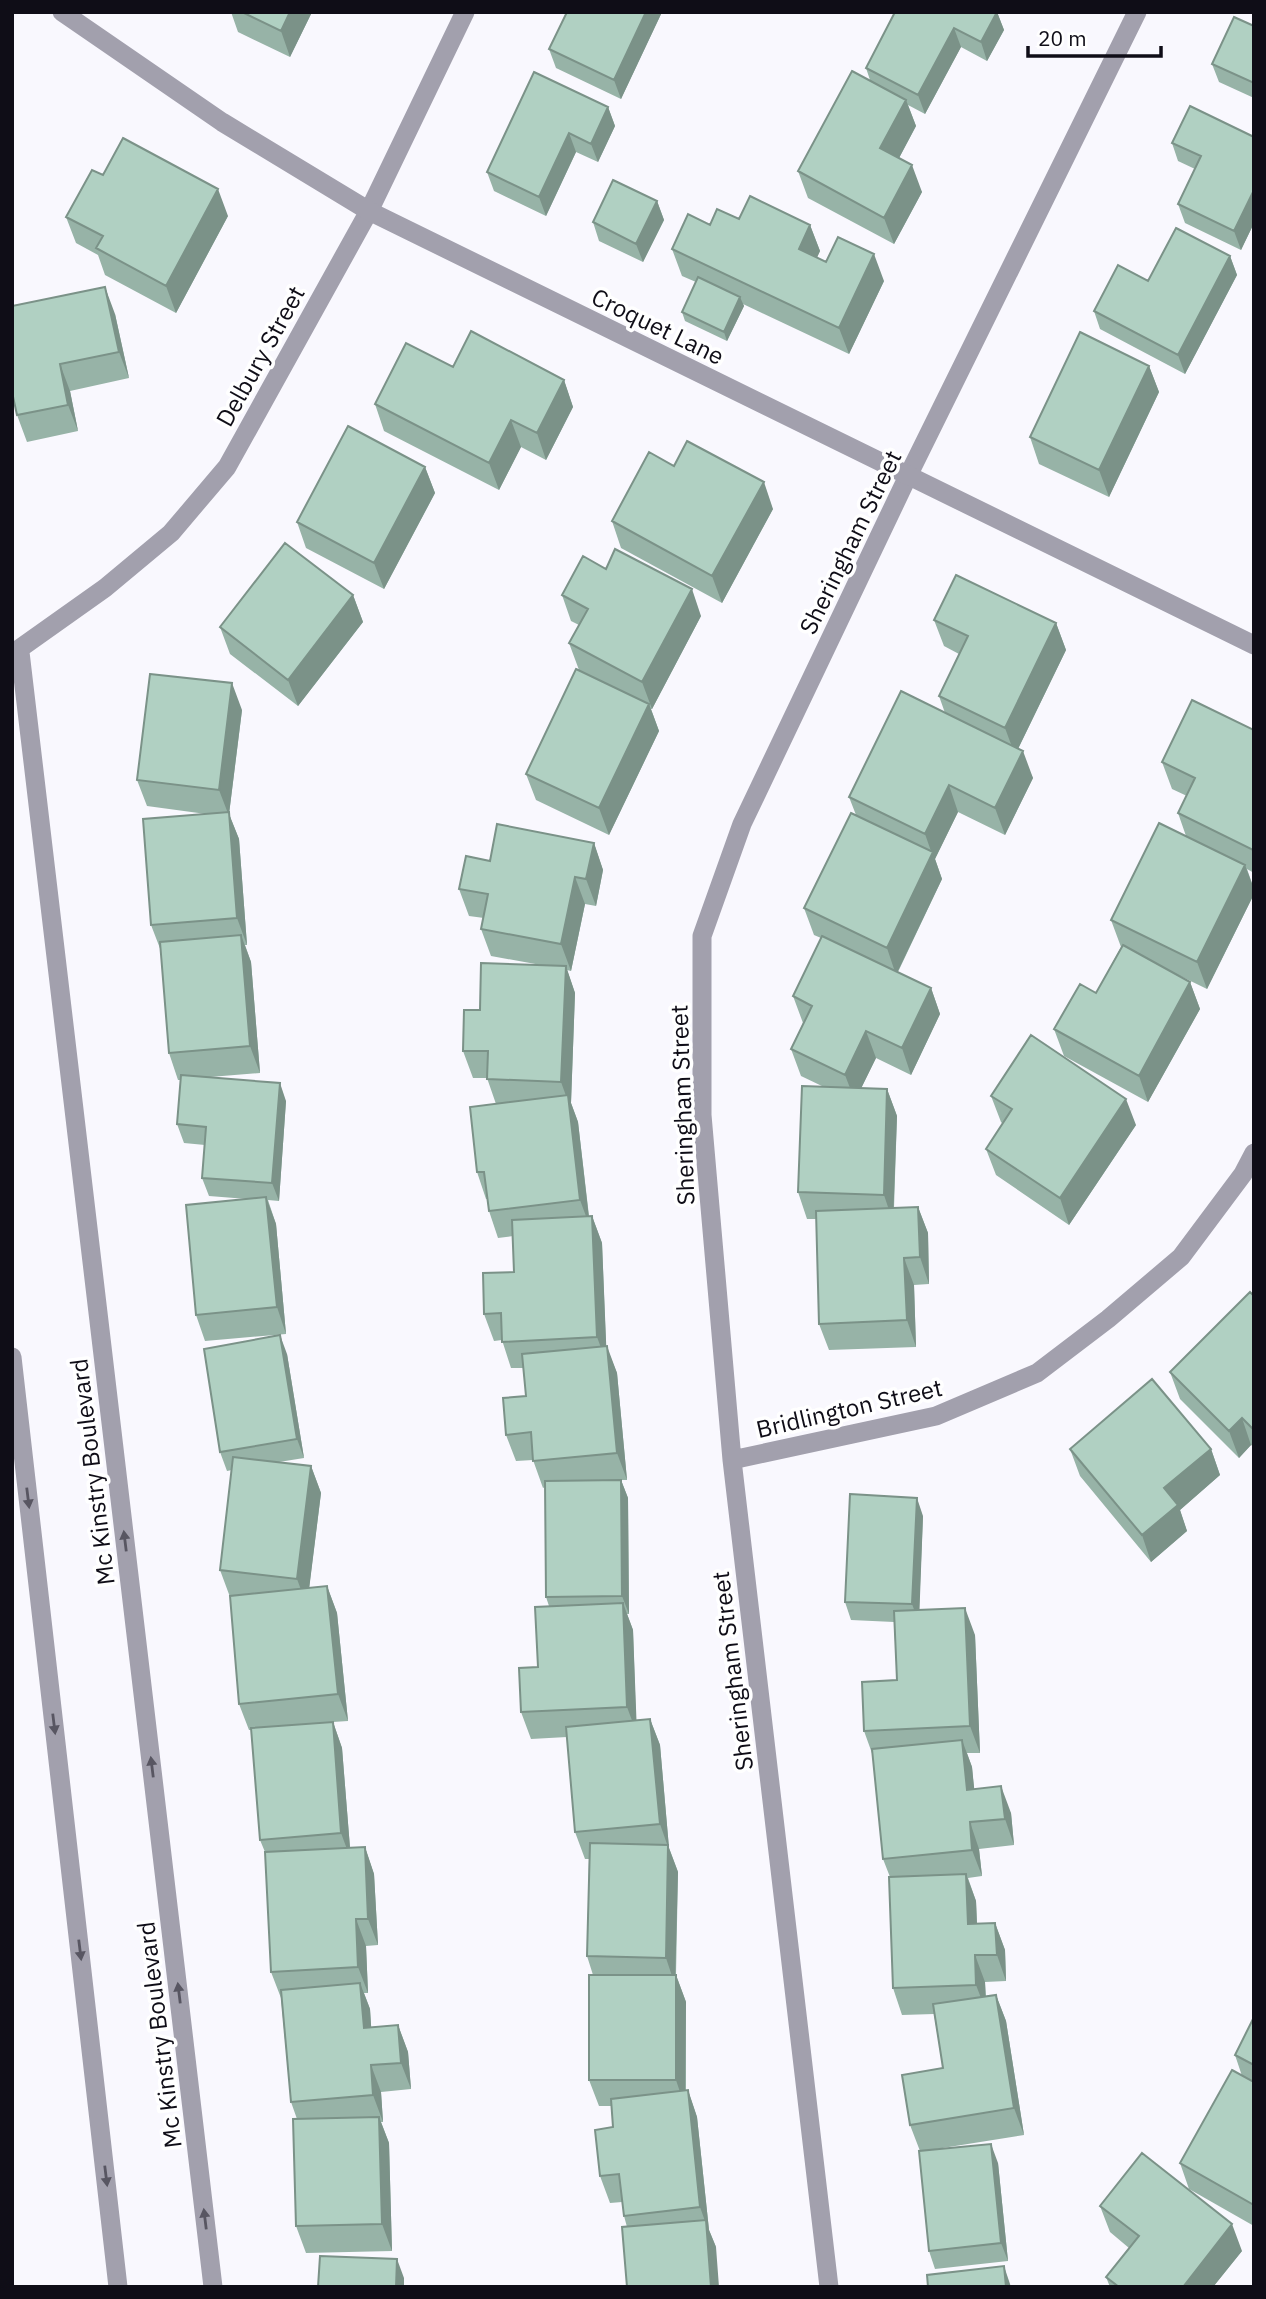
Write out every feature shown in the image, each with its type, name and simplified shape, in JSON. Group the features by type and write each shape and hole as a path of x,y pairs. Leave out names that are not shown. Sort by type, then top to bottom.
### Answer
{"street":[{"name":"Croquet Lane","path":"62,12 222,122 369,211 1254,645"},
{"name":"Delbury Street","path":"16,653 171,533 226,467 369,211 465,12"},
{"name":"Sheringham Street","path":"829,2287 732,1460 702,1115 702,936 743,824 908,476 1136,12"},
{"name":"Mc Kinstry Boulevard","path":"16,653 213,2287"},
{"name":"Bridlington Street","path":"732,1460 936,1416 1037,1373 1108,1319 1181,1257 1243,1174 1254,1153"},
{"path":"12,1357 118,2287"}],"building":[{"path":"242,12 290,12 281,31"},
{"path":"567,12 646,12 614,80 549,49"},
{"path":"895,12 997,12 981,42 954,28 918,95 866,68"},
{"path":"1234,17 1254,26 1254,83 1212,64"},
{"path":"852,71 906,100 880,148 912,165 884,218 798,171"},
{"path":"534,72 608,107 591,144 569,133 539,197 487,172"},
{"path":"1190,106 1254,137 1254,190 1234,231 1178,204 1201,156 1172,143"},
{"path":"123,138 218,189 166,286 96,248 103,236 66,217 92,170 103,175"},
{"path":"613,180 657,201 636,244 593,222"},
{"path":"750,196 810,225 799,249 826,262 838,237 874,254 839,328 672,249 688,214 710,225 717,209 739,219"},
{"path":"1176,228 1230,256 1178,355 1094,311 1118,265 1148,281"},
{"path":"698,277 740,297 724,332 682,312"},
{"path":"105,287 119,352 60,364 68,405 17,415 12,392 12,306"},
{"path":"471,331 564,380 537,433 511,420 489,463 375,404 406,343 453,367"},
{"path":"1080,332 1149,366 1099,470 1030,437"},
{"path":"348,426 425,467 374,563 297,522"},
{"path":"687,441 764,482 712,576 612,521 649,452 674,466"},
{"path":"285,543 353,595 288,680 220,627"},
{"path":"615,549 692,589 642,682 569,643 588,609 562,595 583,556 606,569"},
{"path":"956,575 1056,623 1005,728 939,696 968,636 934,620"},
{"path":"576,669 649,704 599,808 526,774"},
{"path":"150,674 232,683 219,790 137,780"},
{"path":"901,691 1023,751 995,808 949,785 925,834 849,797"},
{"path":"1192,700 1254,730 1253,850 1178,813 1195,778 1162,762"},
{"path":"229,812 237,918 151,925 143,819"},
{"path":"851,813 933,852 887,948 804,908"},
{"path":"1159,823 1245,865 1197,962 1111,920"},
{"path":"497,824 594,843 586,879 575,877 561,944 481,929 488,894 459,889 466,856 490,861"},
{"path":"241,935 250,1046 169,1053 160,942"},
{"path":"822,936 931,988 902,1048 866,1031 845,1075 791,1049 812,1006 793,996"},
{"path":"1123,945 1190,982 1139,1076 1054,1029 1080,984 1096,993"},
{"path":"481,963 566,966 561,1082 487,1079 488,1051 463,1051 464,1010 480,1010"},
{"path":"1031,1035 1126,1099 1060,1198 986,1149 1012,1109 991,1096"},
{"path":"181,1075 280,1083 272,1183 202,1178 206,1127 177,1124"},
{"path":"802,1086 887,1089 884,1195 798,1192"},
{"path":"568,1095 580,1200 489,1211 484,1172 477,1172 470,1107"},
{"path":"266,1197 277,1307 196,1315 186,1205"},
{"path":"918,1207 920,1257 904,1258 907,1320 819,1324 816,1211"},
{"path":"592,1216 597,1337 502,1342 501,1313 484,1314 483,1273 514,1272 512,1220"},
{"path":"1250,1292 1254,1296 1254,1430 1242,1418 1229,1431 1170,1372"},
{"path":"280,1335 297,1439 220,1452 204,1349"},
{"path":"607,1346 617,1453 533,1461 531,1432 506,1435 503,1398 526,1396 522,1354"},
{"path":"1152,1379 1211,1449 1164,1488 1178,1505 1142,1535 1070,1449"},
{"path":"233,1457 311,1466 297,1579 220,1570"},
{"path":"621,1480 622,1596 546,1597 545,1481"},
{"path":"850,1494 917,1498 912,1604 845,1602"},
{"path":"327,1586 338,1694 239,1704 230,1596"},
{"path":"623,1603 627,1707 521,1712 519,1668 538,1667 535,1607"},
{"path":"965,1608 970,1726 864,1731 862,1682 897,1680 894,1611"},
{"path":"650,1719 660,1824 575,1832 566,1727"},
{"path":"333,1722 341,1833 260,1840 251,1728"},
{"path":"962,1740 967,1790 1001,1786 1005,1819 970,1822 972,1850 883,1859 872,1749"},
{"path":"590,1843 668,1845 666,1958 587,1956"},
{"path":"365,1847 368,1919 356,1919 358,1967 271,1972 265,1852"},
{"path":"966,1874 968,1924 995,1923 997,1955 975,1955 976,1985 893,1988 889,1877"},
{"path":"589,1975 676,1975 676,2080 589,2080"},
{"path":"360,1983 364,2028 398,2025 401,2063 371,2065 373,2095 291,2102 281,1990"},
{"path":"996,1995 1014,2108 910,2125 902,2075 943,2068 933,2004"},
{"path":"1254,2017 1254,2065 1235,2055"},
{"path":"1232,2070 1254,2082 1254,2205 1180,2163"},
{"path":"688,2090 700,2207 624,2216 619,2174 600,2176 595,2130 613,2127 611,2099"},
{"path":"379,2117 382,2224 296,2226 293,2119"},
{"path":"991,2144 1001,2243 929,2251 919,2151"},
{"path":"1142,2153 1232,2224 1183,2287 1119,2287 1106,2277 1139,2236 1100,2206"},
{"path":"706,2220 711,2287 627,2287 622,2227"},
{"path":"320,2256 397,2259 396,2287 318,2287"},
{"path":"1004,2266 1006,2287 928,2287 927,2275"}]}
